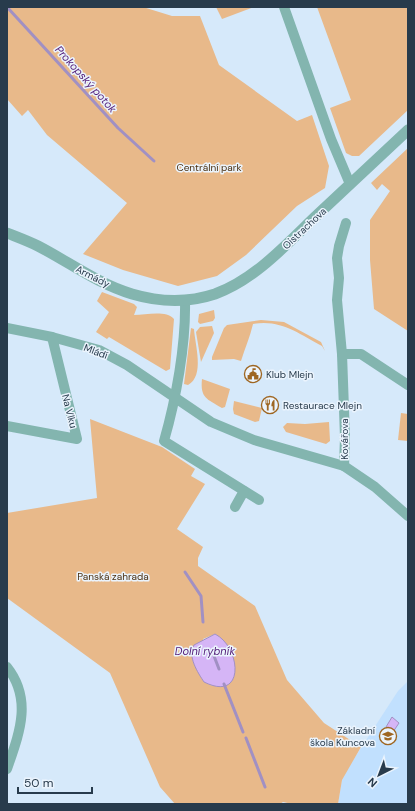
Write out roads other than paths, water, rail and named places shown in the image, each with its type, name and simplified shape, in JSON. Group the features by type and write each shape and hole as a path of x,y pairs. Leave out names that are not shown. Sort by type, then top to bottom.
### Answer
{"street":[{"path":"285,10 337,156 350,184"},
{"name":"Oistrachova","path":"185,301 215,294 246,278 284,246 408,130"},
{"name":"Kovářova","path":"346,223 337,258 339,278 337,300 342,354 345,443 344,466 375,487 408,516"},
{"name":"Armády","path":"7,233 37,245 104,283 132,294 159,300 185,301"},
{"path":"185,301 185,318 176,398 164,441 259,500"},
{"name":"Mládí","path":"7,328 52,337 99,350 127,365 211,422 254,440 344,466"},
{"name":"Na Vlku","path":"7,426 77,439 52,337"},
{"path":"342,354 361,354 408,385"},
{"path":"235,507 244,491"},
{"path":"7,667 15,678 21,692 21,710 20,732 7,769"}],"water":[{"name":"Dolní rybník","path":"215,634 224,641 234,660 235,671 233,679 227,685 218,686 204,682 194,664 192,649 194,645"},
{"path":"392,717 399,723 393,732 386,727"}],"waterway":[{"name":"Prokopský potok","path":"7,7 118,128 154,161"},
{"name":"Prokopský potok","path":"185,572 201,596 203,622"},
{"name":"Prokopský potok","path":"214,656 219,669"},
{"name":"Prokopský potok","path":"224,684 243,732"},
{"name":"Prokopský potok","path":"246,738 265,787"}],"place":[{"name":"Klub Mlejn","path":"253,374"},
{"name":"Restaurace Mlejn","path":"270,405"},
{"name":"Základní škola Kuncova","path":"388,736"}],"park label":[{"name":"Centrální park","path":"209,167"},
{"name":"Panská zahrada","path":"113,576"}]}
